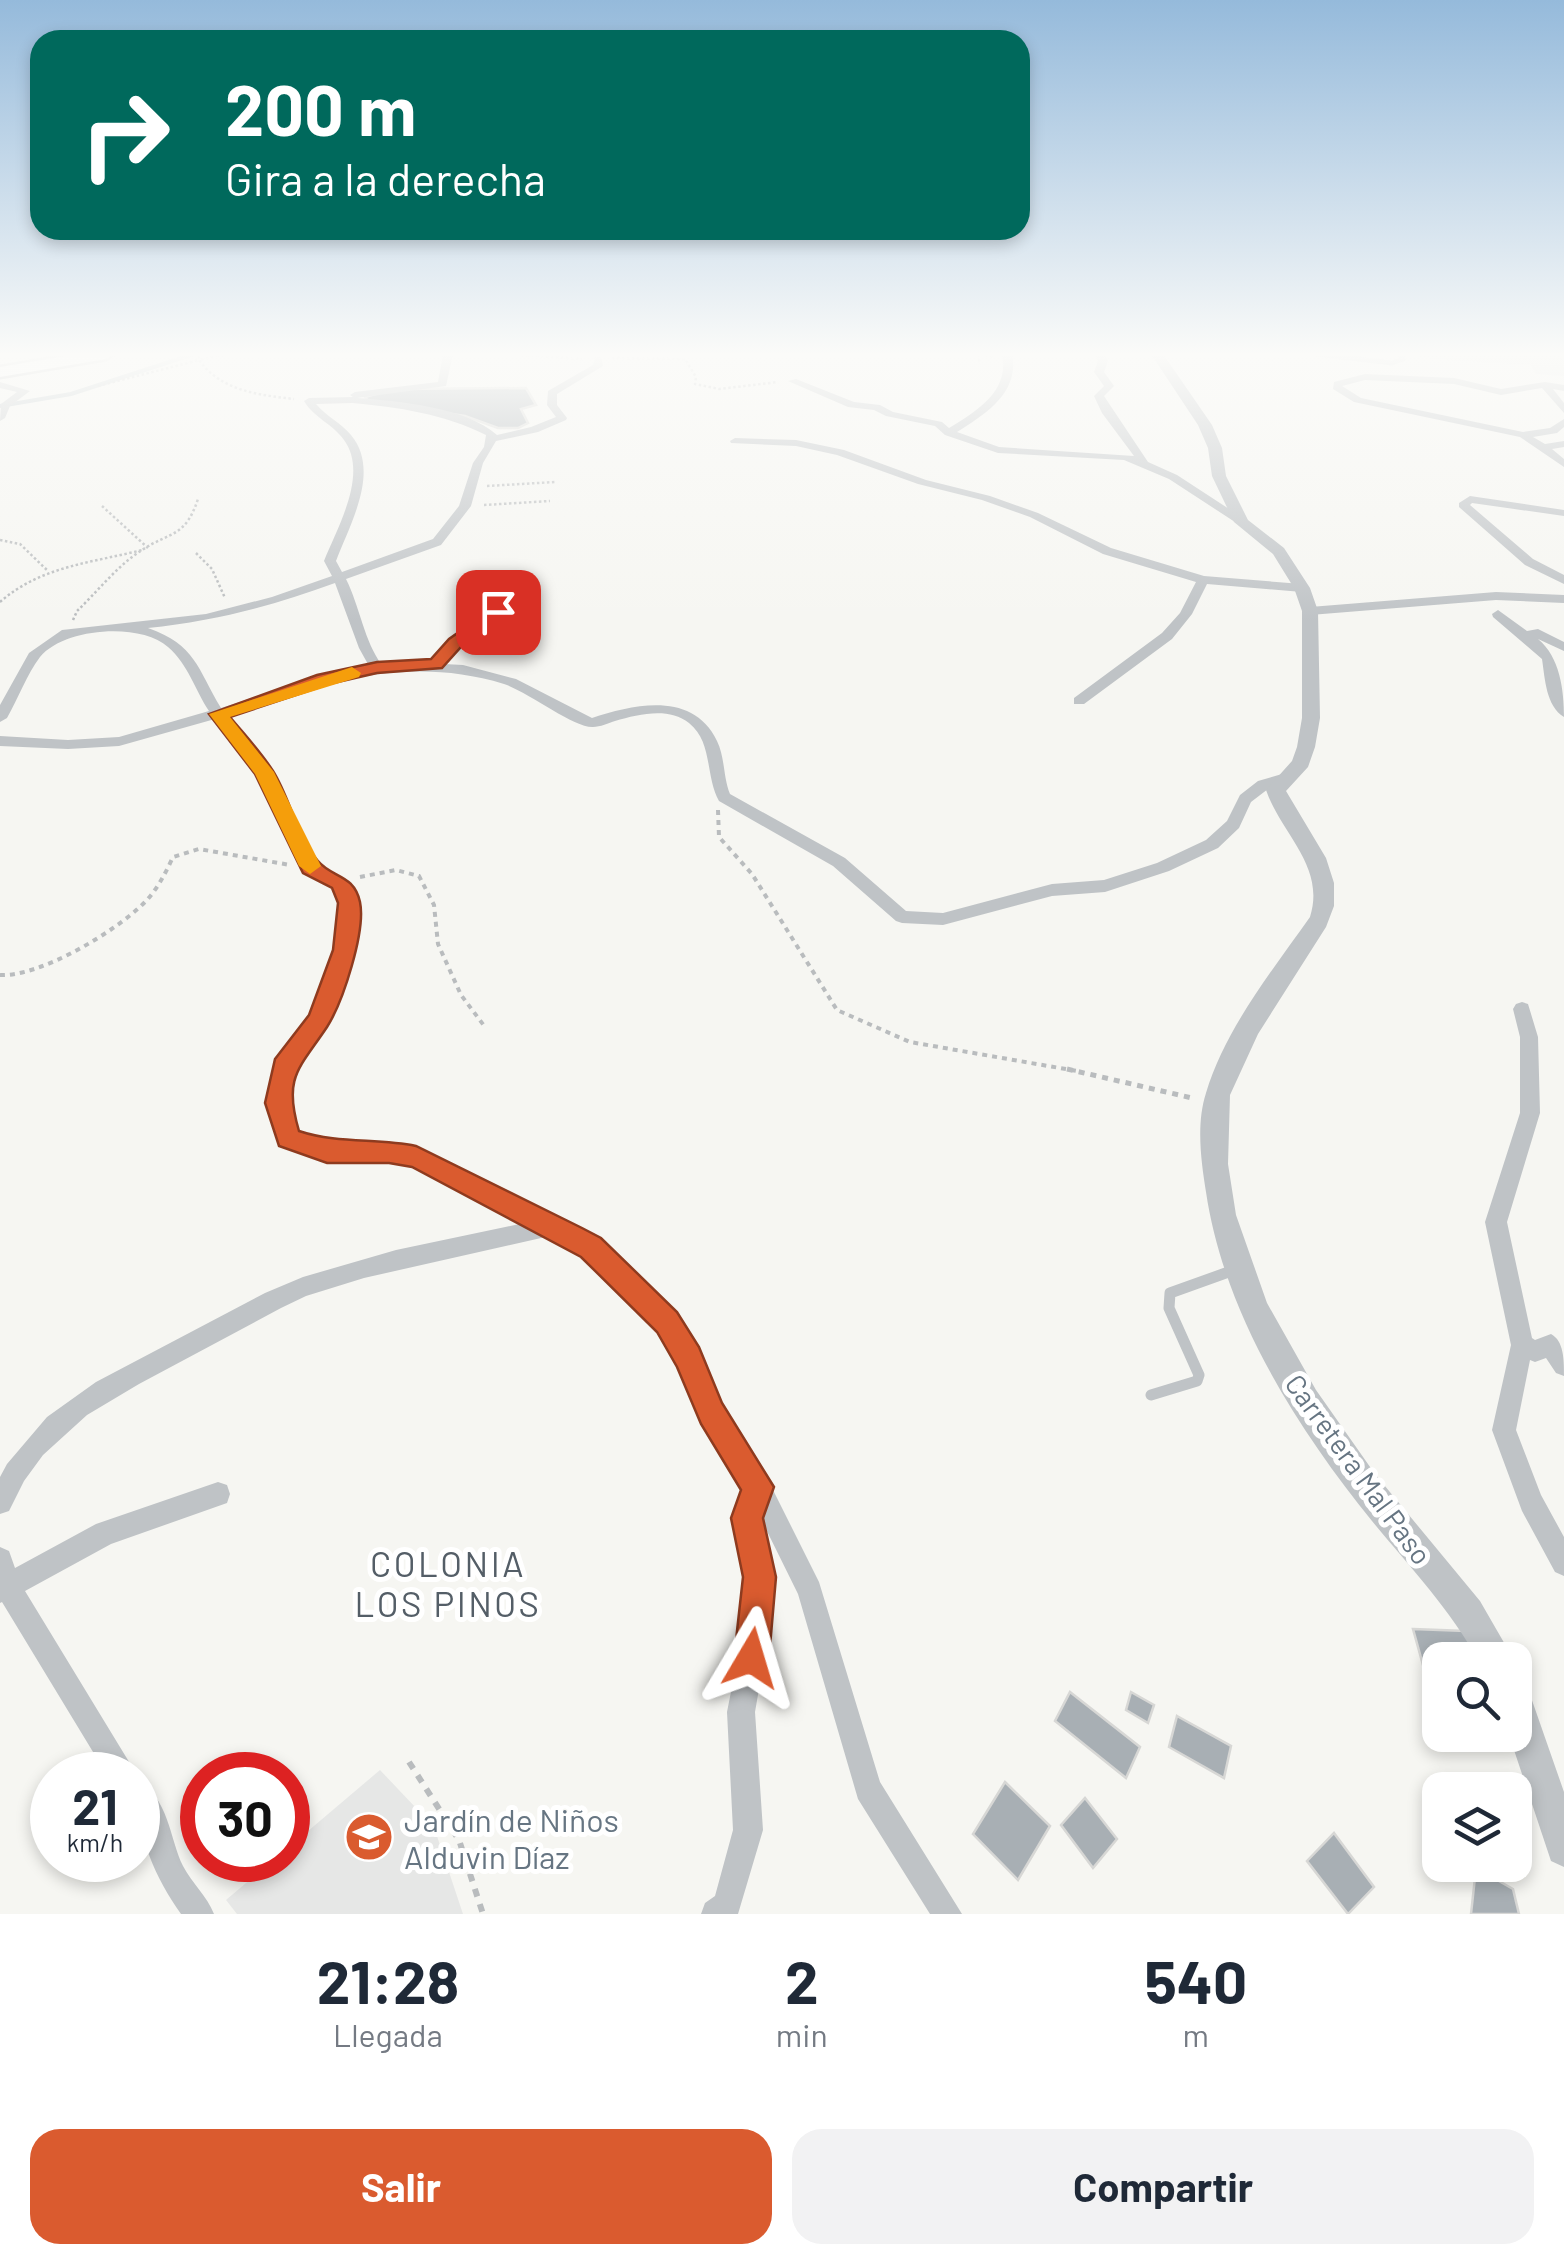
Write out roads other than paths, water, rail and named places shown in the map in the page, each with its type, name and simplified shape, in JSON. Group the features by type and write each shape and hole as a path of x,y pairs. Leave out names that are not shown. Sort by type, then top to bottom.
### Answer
{"street":[{"path":"350,443 358,462 357,484 330,562 355,614 364,652 377,668"},
{"path":"0,718 36,653 67,633 134,628 230,612 340,579 437,542 464,506 489,443"},
{"path":"798,443 840,452 922,482 986,498 1048,521 1107,551 1203,580 1302,588"},
{"path":"0,741 97,744 134,739 324,679 377,668 436,664 506,680 584,721 654,708 693,718 711,742 724,797 839,862 902,917 944,919 1052,890 1105,886 1163,867 1212,844 1234,824 1246,799 1262,784 1282,779 1301,763 1311,718 1310,611 1302,588 1279,551 1173,476 1126,457 998,450 979,443"},
{"path":"1131,443 1143,464"},
{"path":"1214,443 1219,476 1242,522"},
{"path":"1538,443 1564,464"},
{"path":"1543,446 1564,444"},
{"path":"1564,513 1489,499 1470,499 1463,505 1530,562 1564,580"},
{"path":"1079,701 1167,636 1186,614 1203,580"},
{"path":"436,664 455,643 520,596"},
{"path":"1310,611 1533,596 1564,600"},
{"path":"1476,599 1544,651 1550,659 1553,689 1564,713"},
{"path":"1498,614 1564,647"},
{"path":"134,628 169,640 180,649 218,714 264,772 310,867 341,884 349,903 344,950 319,1020 288,1059 278,1103 288,1138 327,1152 389,1152 416,1157 591,1248 667,1322 688,1358 712,1414 758,1487 810,1591 868,1789 948,1914"},
{"name":"Carretera Mal Paso","path":"1282,779 1276,790 1279,802 1313,850 1323,880 1322,914 1231,1060 1214,1108 1219,1208 1236,1268 1288,1374 1364,1485 1480,1625 1488,1642"},
{"path":"1522,1009 1529,1038 1530,1113 1496,1222 1522,1345 1504,1430 1531,1502 1564,1563"},
{"path":"0,1502 52,1424 134,1372 192,1346 251,1309 305,1286 410,1254 553,1226"},
{"path":"1522,1345 1535,1351 1558,1343 1564,1365"},
{"path":"716,1914 727,1905 748,1830 741,1712 756,1632 760,1577 747,1518 758,1487"},
{"path":"109,1752 2,1579 105,1533 218,1494"},
{"path":"1532,1750 1564,1848"},
{"path":"160,1841 172,1876 200,1914"}],"lane":[{"path":"1151,1395 1197,1381 1200,1375 1169,1308 1170,1293 1236,1268"}],"place":[{"name":"Jardín de Niños Alduvin Díaz","path":"369,1837"}],"district":[{"name":"COLONIA LOS PINOS","path":"448,1583"}]}
